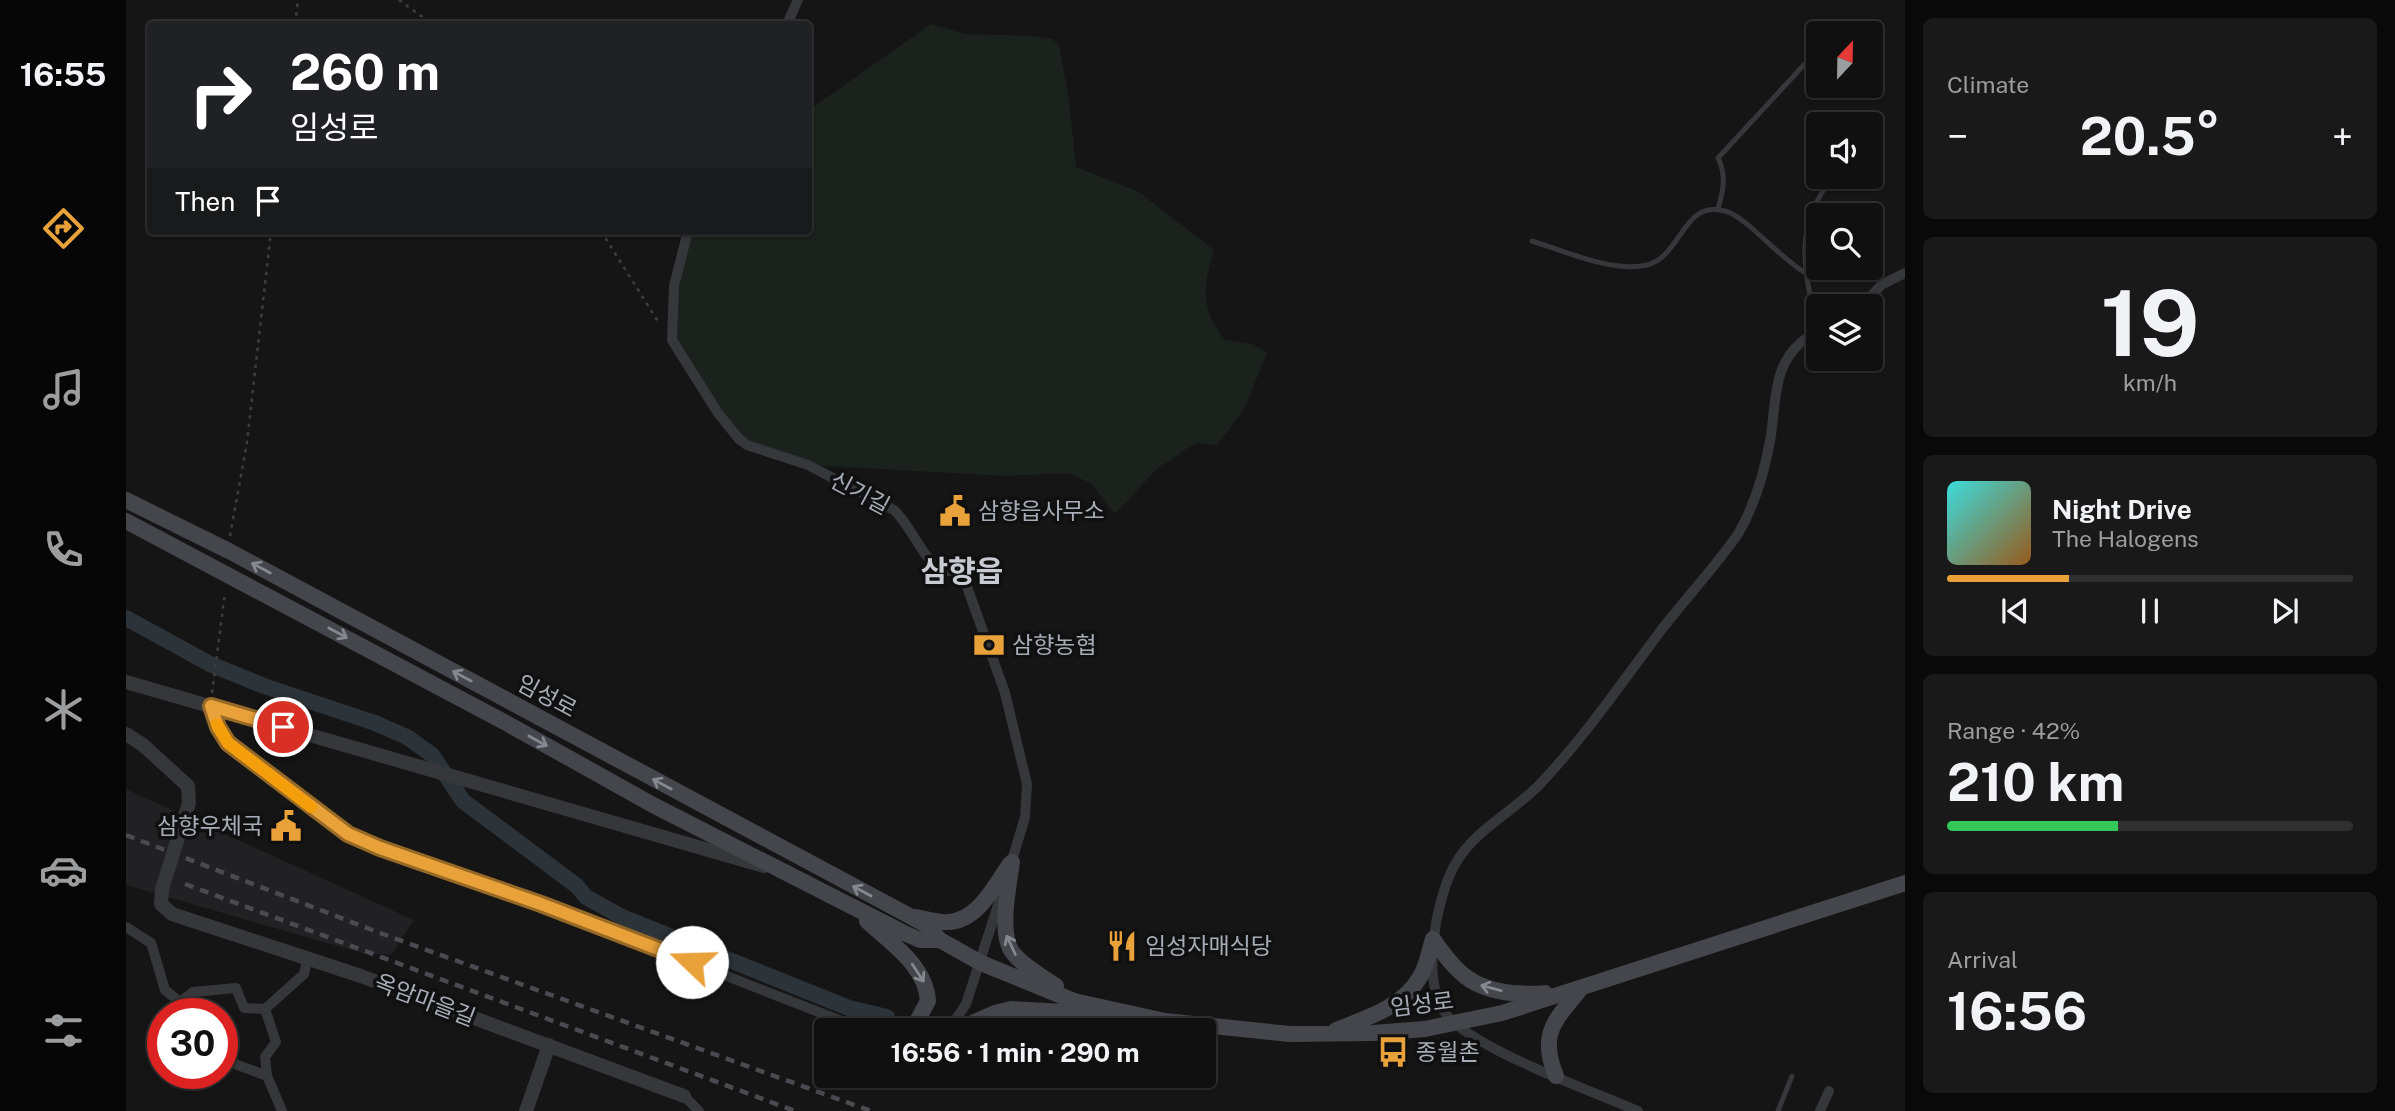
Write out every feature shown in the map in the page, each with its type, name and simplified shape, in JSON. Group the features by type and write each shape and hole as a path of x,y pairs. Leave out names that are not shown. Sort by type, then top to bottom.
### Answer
{"main road":[{"name":"임성로","path":"126,500 229,551 906,914 926,925 940,940 981,963 1082,1002 1140,1016 1219,1028 1290,1034 1373,1033 1455,1024 1502,1013 1905,883"},
{"name":"임성로","path":"126,521 508,724 653,805 920,940 940,940"},
{"path":"906,914 948,922 964,919 979,907 1012,862"},
{"path":"1012,862 1005,922 1012,951 1032,970 1082,1002"},
{"path":"853,907 915,966 924,979 928,1001 919,1018"},
{"path":"1433,939 1460,973 1487,989 1535,995 1582,987"},
{"path":"1326,1033 1377,1014 1398,1001 1422,974 1433,939"},
{"path":"1556,1076 1549,1060 1549,1034 1552,1025 1582,987"},
{"path":"984,1018 1011,1009 1140,1016"}],"street":[{"path":"788,21 798,0"},
{"path":"673,340 674,286 687,235"},
{"path":"1873,294 1881,285 1905,273"},
{"path":"1638,1111 1497,1050 1455,1024 1444,1012 1438,997 1433,939 1441,900 1453,867 1462,854 1483,831 1524,800 1543,781 1613,696 1738,534 1751,511 1760,484 1783,368 1794,349 1806,339"},
{"name":"신기길","path":"673,340 718,413 739,439 747,445 808,465 894,510 905,519 934,566 947,572 961,570 1004,693 1027,785 1025,817 1012,862 981,963 966,1003 957,1018"},
{"name":"임성로","path":"126,682 791,874"},
{"path":"211,706 218,727 228,743 348,834 380,848 541,904 834,1018"},
{"name":"옥암마을길","path":"126,734 143,745 188,786 189,803 162,888 161,904 172,914 308,957 549,1045 684,1096 699,1111"},
{"path":"1866,897 1905,889"},
{"path":"126,927 151,943 165,990 180,1002 193,992 236,988 244,1008 265,1009 304,974 308,957"},
{"path":"265,1009 276,1042 265,1057 267,1076 282,1111"},
{"path":"526,1111 549,1045"},
{"path":"238,1065 267,1076"},
{"path":"1820,1111 1829,1091"}],"lane":[{"path":"1718,209 1724,188 1718,159 1806,64"},
{"path":"1532,241 1591,260 1646,265 1671,248 1688,221 1704,211 1718,209 1732,213 1793,266 1806,273"},
{"path":"1806,230 1806,273"},
{"path":"1778,1111 1792,1076"}],"path":[{"path":"295,21 298,0"},
{"path":"398,0 428,21"},
{"path":"229,551 247,442 271,235"},
{"path":"604,235 673,340"},
{"path":"211,706 226,573"}],"shaded area":[{"path":"931,24 965,34 1053,39 1059,46 1069,99 1076,167 1139,192 1214,250 1206,286 1211,318 1225,340 1252,344 1267,353 1244,409 1217,445 1196,443 1157,469 1115,514 1092,484 1068,473 1006,476 808,465 747,445 673,340 687,235 812,235 812,108"},
{"path":"126,789 414,920 391,955 362,953 126,885"}],"waterway":[{"path":"126,618 210,664 407,737 432,755 463,801 577,886 586,897 622,917 849,1008 887,1017"}],"railway":[{"path":"126,835 380,933 871,1111"},
{"path":"185,884 795,1111"}],"slow traffic":[{"path":"217,724 228,743 311,807"}],"place":[{"name":"삼향읍사무소","path":"955,511"},
{"name":"삼향농협","path":"989,645"},
{"name":"삼향우체국","path":"286,826"},
{"name":"임성자매식당","path":"1122,946"},
{"name":"종월촌","path":"1393,1052"}],"district":[{"name":"삼향읍","path":"962,572"}],"route":[{"path":"283,727 211,706 218,727 228,743 348,834 692,962"}]}
